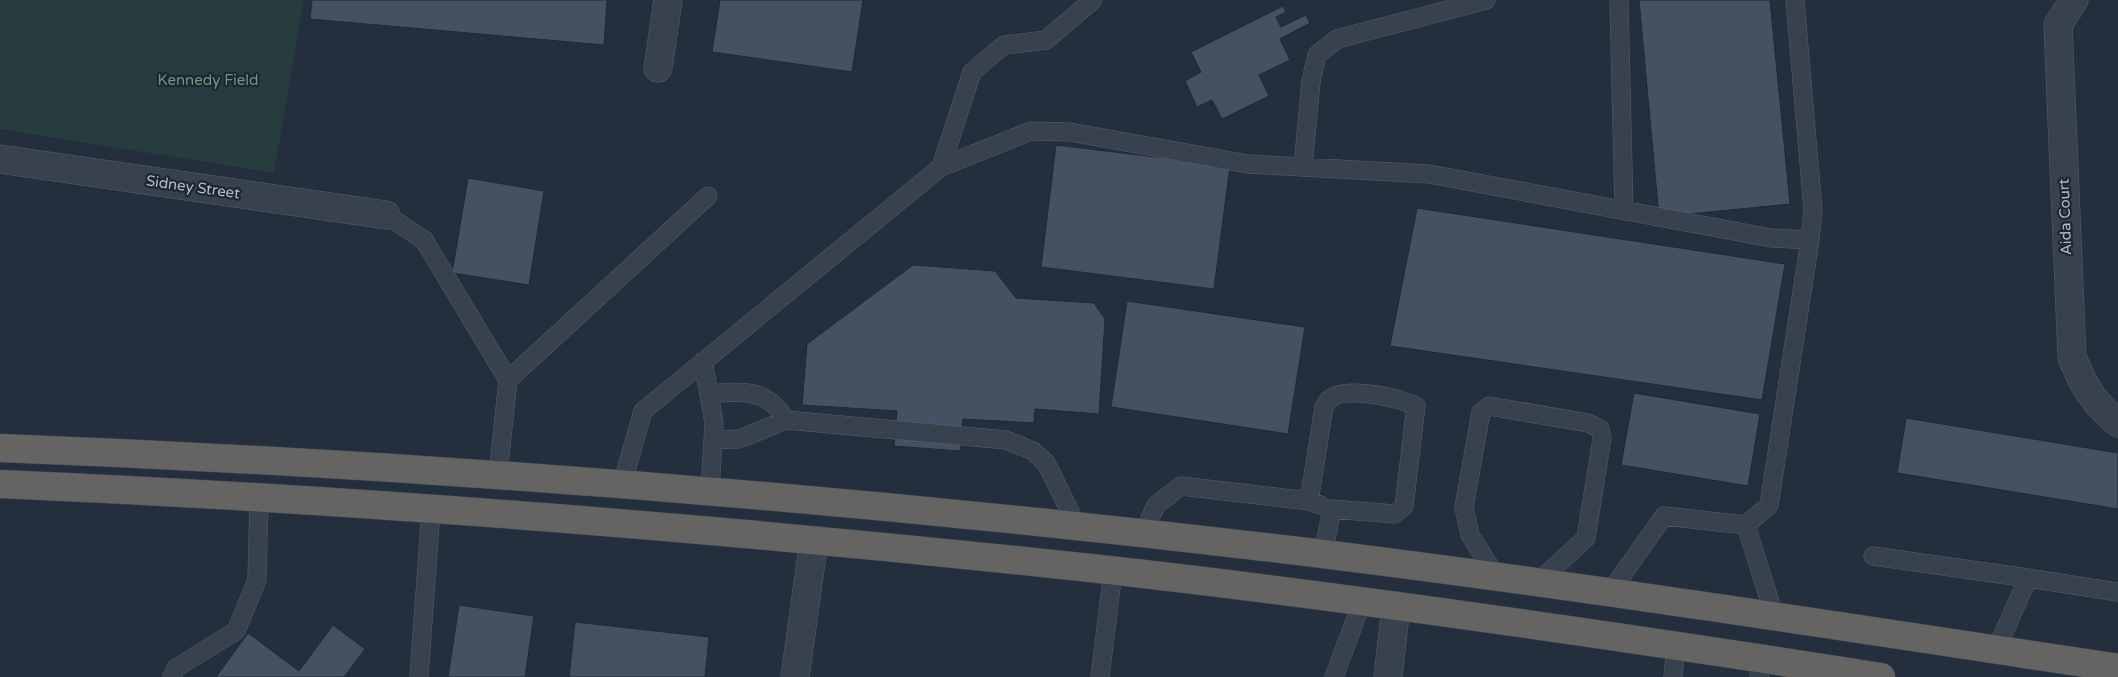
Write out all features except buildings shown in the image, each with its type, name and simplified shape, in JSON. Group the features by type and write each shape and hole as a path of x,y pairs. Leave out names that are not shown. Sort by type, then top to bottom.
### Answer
{"highway":[{"path":"0,448 498,474 710,491 1077,526 1496,576 1774,615 2118,668"},
{"path":"0,484 431,510 814,540 1113,571 1396,606 1676,646 1760,668 1864,676"}],"street":[{"path":"658,68 668,0"},
{"name":"Aida Court","path":"2074,0 2058,25 2072,357 2082,384 2099,407 2118,423"},
{"name":"Sidney Street","path":"0,158 386,215"},
{"path":"796,677 814,540"},
{"path":"1388,677 1396,606"}],"lane":[{"path":"941,167 972,72 1004,46 1046,40 1093,0"},
{"path":"1303,167 1311,81 1317,55 1337,39 1486,0"},
{"path":"1619,0 1624,211"},
{"path":"1610,592 1664,516 1746,524 1769,505 1813,210 1795,0"},
{"path":"622,484 643,411 941,167 1031,131 1070,132 1248,164 1429,174 1771,238 1810,240"},
{"path":"508,380 708,196"},
{"path":"386,215 424,240 508,380 498,474"},
{"path":"704,361 714,423 710,491"},
{"path":"709,394 746,391 778,408 786,420"},
{"path":"1143,534 1156,505 1181,486 1309,501 1332,509 1395,514 1404,506 1416,406 1402,399 1346,392 1330,398 1324,407 1309,501"},
{"path":"1496,576 1470,535 1464,507 1481,412 1489,406 1588,422 1600,429 1602,438 1586,538 1538,582"},
{"path":"713,440 739,439 786,420 1006,440 1033,451 1046,463 1077,526"},
{"path":"172,677 176,668 236,631 257,580 259,499"},
{"path":"1323,554 1332,509"},
{"path":"419,677 431,510"},
{"path":"1746,524 1774,615"},
{"path":"1873,556 2118,592"},
{"path":"1100,677 1113,571"},
{"path":"1996,650 2028,578"},
{"path":"1334,677 1362,602"},
{"path":"1673,677 1676,646"}],"green space":[{"name":"Kennedy Field","path":"0,0 304,0 274,173 0,129"}]}
